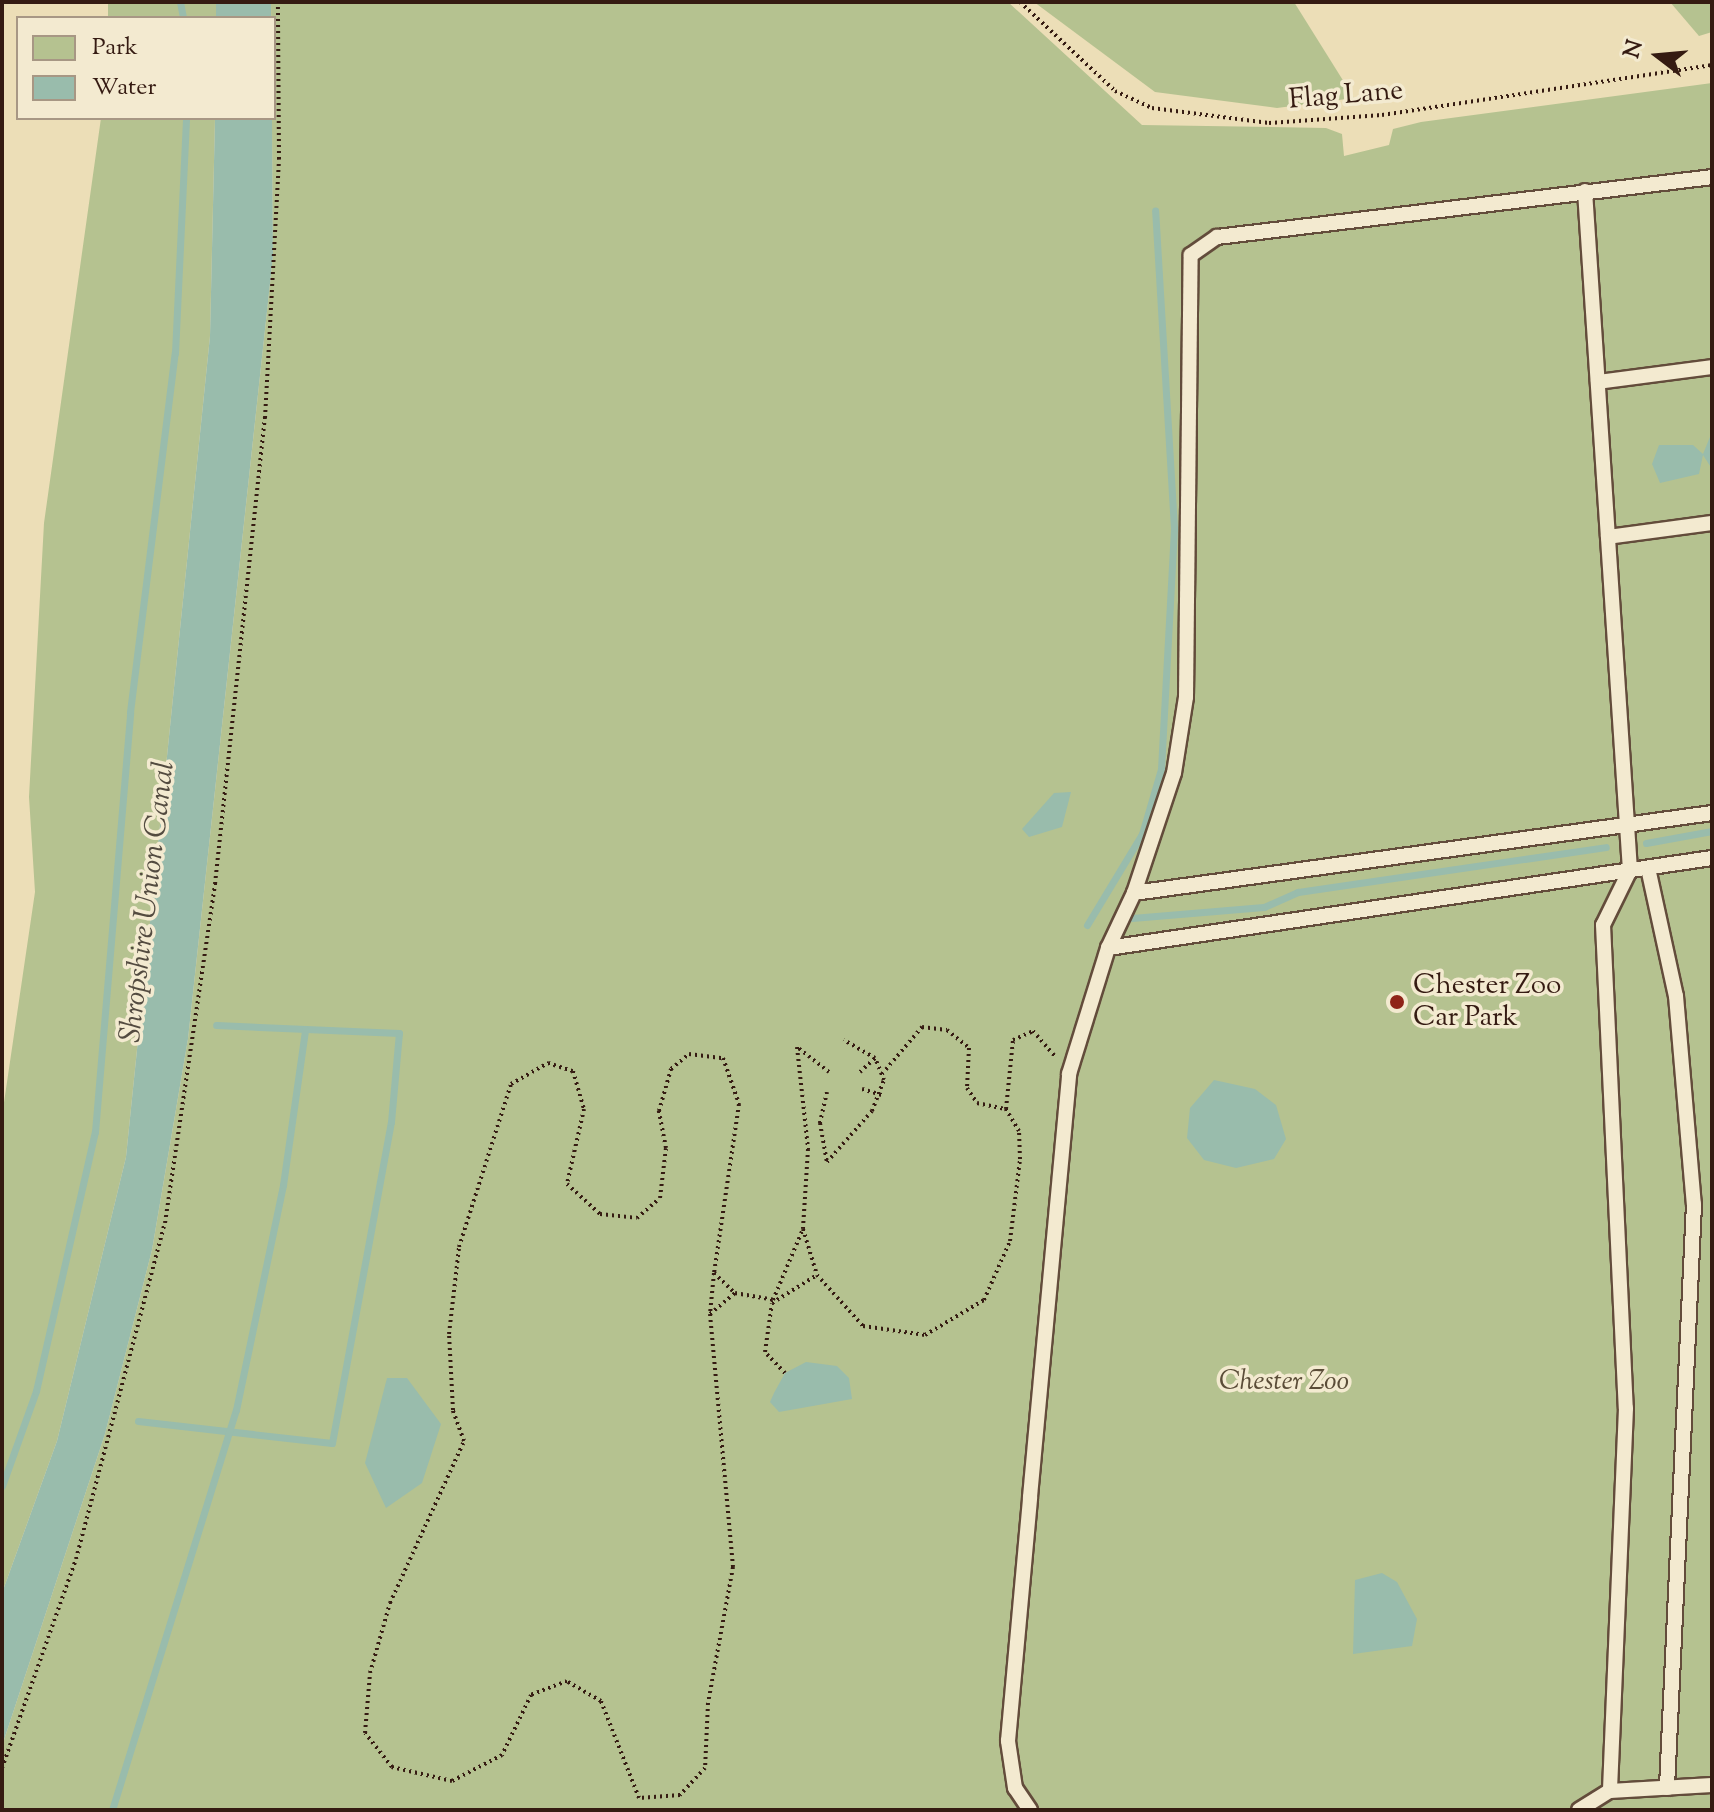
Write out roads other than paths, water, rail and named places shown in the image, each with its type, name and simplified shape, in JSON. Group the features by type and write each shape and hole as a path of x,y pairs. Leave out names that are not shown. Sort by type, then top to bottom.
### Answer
{"lane":[{"path":"1030,1810 1015,1788 1008,1741 1069,1074 1108,948 1134,893 1174,773 1186,697 1191,255 1217,237 1712,177"},
{"path":"1585,191 1630,870 1603,925 1626,1408 1610,1791"},
{"path":"1598,382 1712,367"},
{"path":"1608,537 1712,523"},
{"path":"1134,893 1626,828 1712,813"},
{"path":"1108,948 1712,858"},
{"path":"1648,868 1676,996 1694,1204 1667,1788"},
{"path":"1579,1810 1610,1791 1712,1785"}],"water":[{"path":"216,2 271,2 271,16 216,16"},
{"path":"215,120 272,120 273,256 188,1039 152,1250 105,1434 2,1746 2,1593 57,1441 126,1157 210,336"},
{"path":"1712,432 1712,469 1703,455 1699,474 1660,483 1652,464 1659,445 1693,445 1703,454"},
{"path":"1071,792 1062,827 1029,837 1022,829 1054,793"},
{"path":"1214,1080 1255,1089 1276,1105 1286,1139 1274,1159 1236,1168 1204,1160 1187,1138 1190,1108"},
{"path":"806,1362 837,1366 849,1378 852,1399 779,1412 770,1402 774,1393 785,1373"},
{"path":"387,1378 407,1378 441,1424 422,1483 386,1508 365,1463"},
{"path":"1382,1573 1397,1582 1417,1619 1412,1646 1353,1654 1355,1580"}],"waterway":[{"path":"180,2 183,16"},
{"name":"Shropshire Union Canal","path":"2,1486 36,1391 95,1132 130,712 175,353 186,120"},
{"path":"1087,925 1142,834 1161,769 1174,528 1155,211"},
{"path":"1646,843 1712,831"},
{"path":"1132,918 1264,907 1298,892 1606,847"},
{"path":"138,1421 332,1443 391,1122 399,1033 216,1025"},
{"path":"112,1810 236,1410 283,1185 305,1030"}],"place":[{"name":"Chester Zoo Car Park","path":"1397,1002"}],"park label":[{"name":"Chester Zoo","path":"1284,1382"}]}
